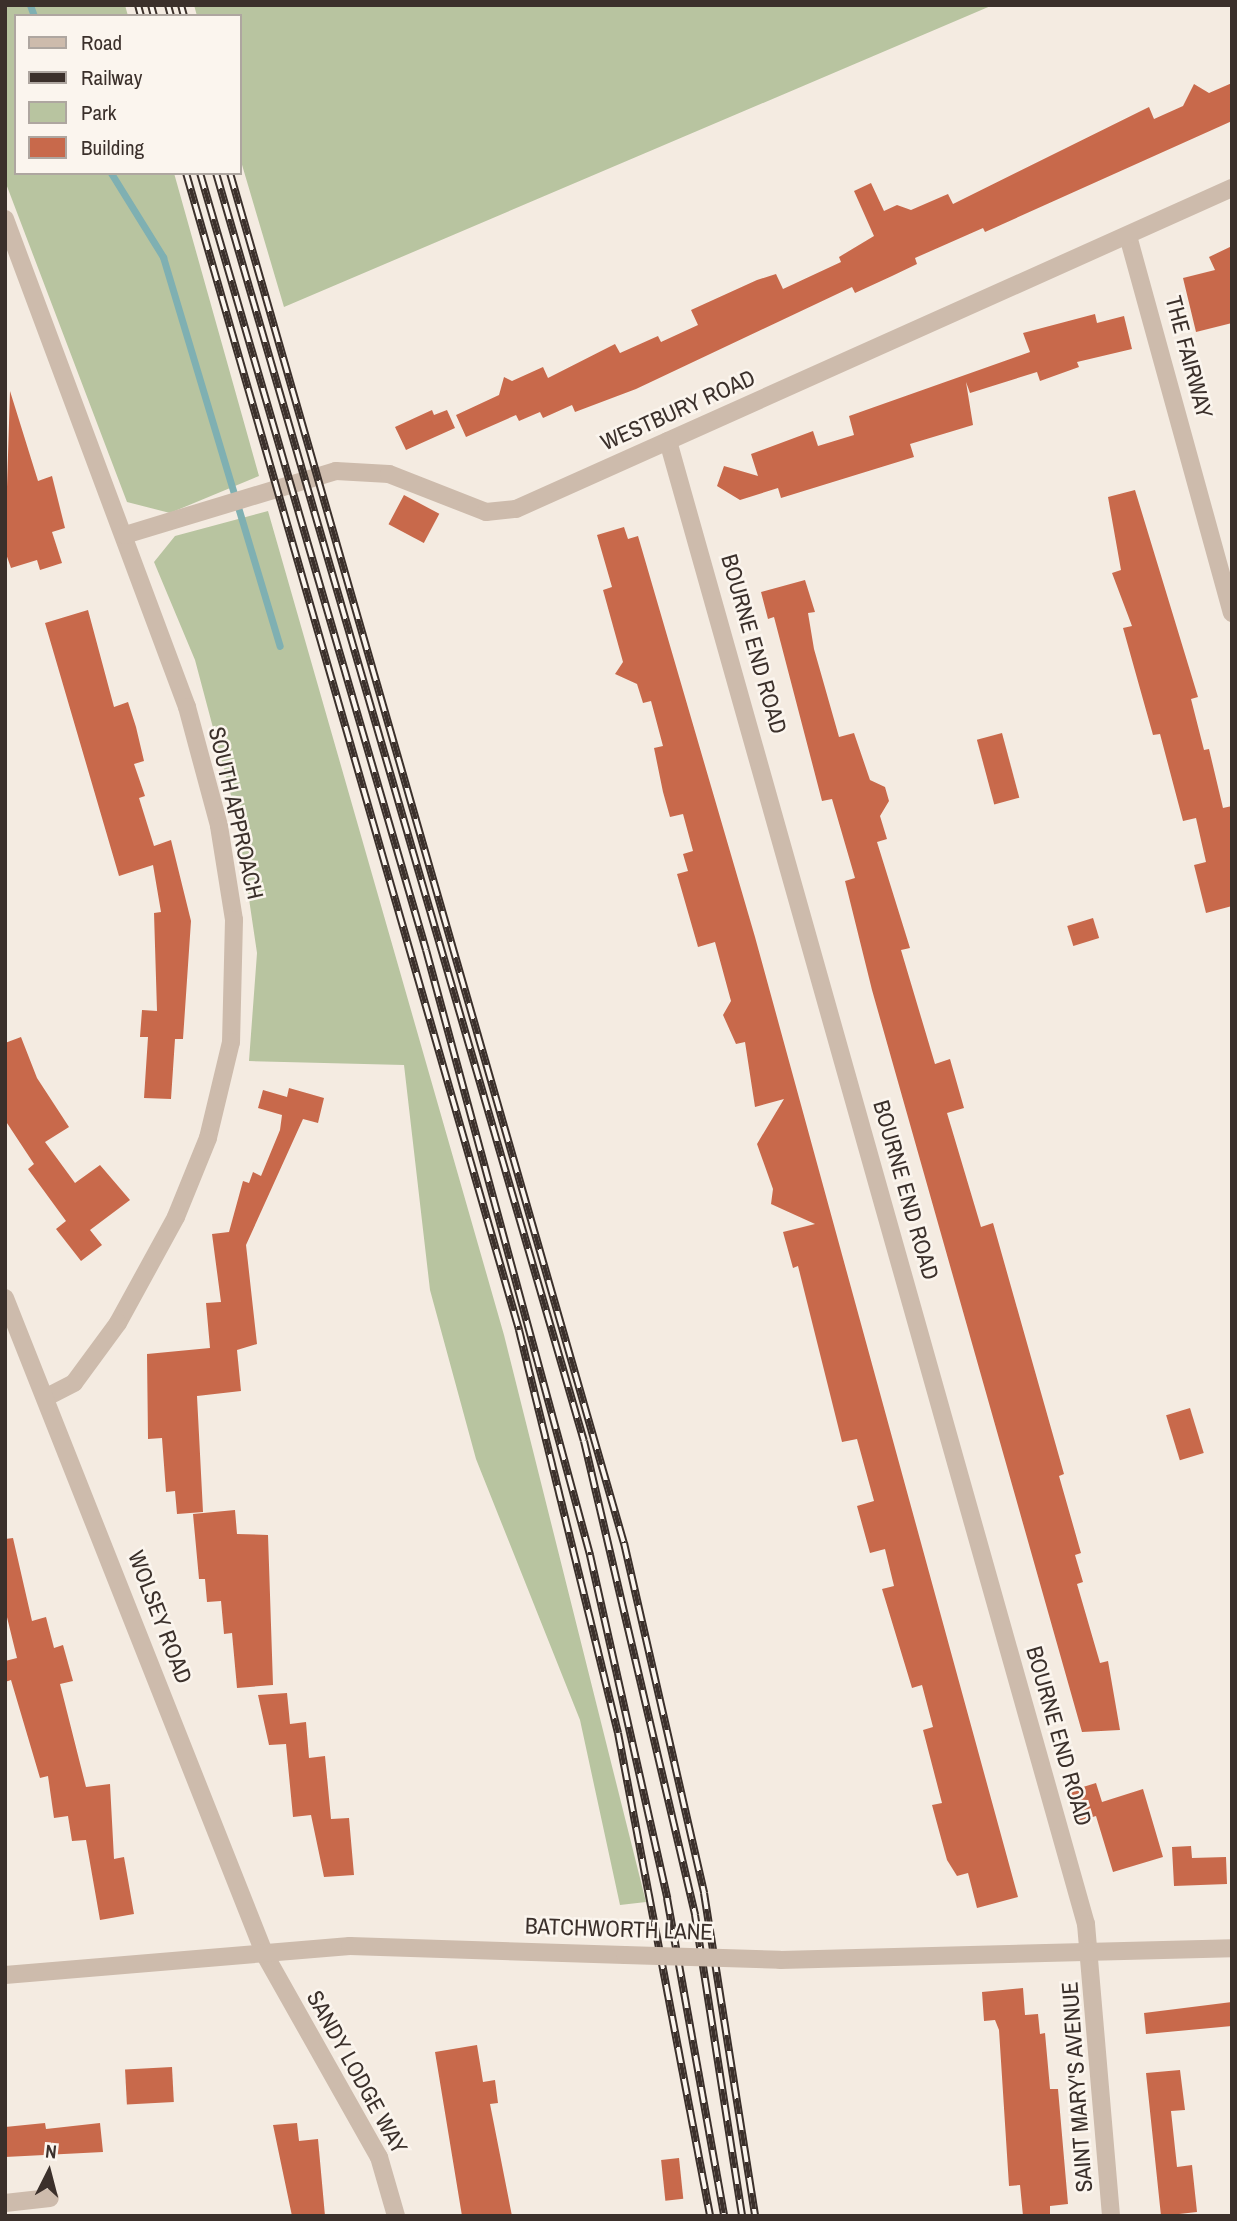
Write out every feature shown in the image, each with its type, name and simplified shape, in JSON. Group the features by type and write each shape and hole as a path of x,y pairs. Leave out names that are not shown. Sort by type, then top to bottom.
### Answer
{"street":[{"name":"WESTBURY ROAD","path":"125,535 336,471 368,471 502,513 1232,188"},
{"name":"SOUTH APPROACH","path":"5,219 187,707 219,826 234,920 232,1042 208,1138 156,1257 74,1383 48,1396"},
{"name":"THE FAIRWAY","path":"1128,236 1232,613"},
{"name":"BOURNE END ROAD","path":"668,441 1092,1954"},
{"name":"WOLSEY ROAD","path":"5,1298 10,1322 48,1396 265,1955"},
{"name":"BATCHWORTH LANE","path":"5,1975 350,1946 780,1960 1092,1954 1232,1948"},
{"name":"SAINT MARY'S AVENUE","path":"1092,1954 1111,2216"},
{"name":"SANDY LODGE WAY","path":"265,1955 379,2157 396,2216"},
{"path":"5,2203 50,2197"}],"green space":[{"path":"5,5 125,5 127,14 14,14 14,175 175,175 259,476 170,513 127,502 5,181"},
{"path":"194,5 993,5 284,307 242,165 242,14 196,14"},
{"path":"268,511 504,1335 646,1902 620,1905 580,1720 476,1459 430,1290 404,1065 249,1061 257,953 237,818 195,660 154,562 175,536"}],"building":[{"path":"1232,83 1232,121 985,232 983,228 915,258 917,264 892,276 855,293 852,287 636,389 575,412 572,405 543,418 540,412 519,421 516,415 466,437 456,415 499,395 504,377 512,381 543,367 548,378 615,344 620,353 658,336 661,342 698,325 691,310 757,280 776,274 783,289 841,262 839,257 874,236 854,191 871,183 884,211 897,205 911,210 948,194 953,204 1149,107 1154,119 1183,106 1194,84 1209,93"},
{"path":"1232,246 1232,323 1196,332 1183,278 1215,270 1209,257"},
{"path":"1095,314 1097,323 1124,316 1132,349 1077,362 1079,367 1040,381 1037,372 970,393 966,382 973,425 910,444 914,457 781,498 778,488 740,500 717,486 724,466 758,476 751,454 813,431 818,446 854,435 849,416 1030,352 1023,333"},
{"path":"10,391 38,481 52,476 65,528 52,532 62,563 40,570 37,560 11,568 5,551"},
{"path":"432,410 434,415 447,410 455,428 406,450 395,427"},
{"path":"1135,490 1198,697 1191,699 1204,750 1209,749 1223,808 1232,806 1232,906 1206,913 1194,865 1206,862 1196,818 1183,821 1160,734 1153,735 1123,628 1132,626 1112,573 1121,570 1108,497"},
{"path":"404,495 439,514 424,543 389,524"},
{"path":"624,527 628,539 638,536 755,937 1018,1897 977,1908 968,1873 957,1876 947,1860 932,1805 942,1803 923,1730 933,1727 922,1685 912,1688 882,1589 894,1586 885,1549 870,1553 857,1506 874,1501 857,1439 842,1442 798,1266 793,1268 783,1232 815,1224 771,1204 773,1189 757,1144 784,1099 755,1107 745,1042 736,1044 723,1015 731,1001 715,942 698,947 677,874 688,871 683,854 693,851 683,814 670,817 663,792 654,748 663,746 651,701 643,703 637,684 615,674 623,662 603,590 612,587 597,535"},
{"path":"805,580 815,612 808,613 814,649 839,737 854,733 870,780 885,787 889,801 880,816 887,839 877,842 910,948 901,950 935,1064 950,1059 964,1108 947,1113 981,1227 993,1223 1064,1474 1059,1476 1081,1553 1075,1555 1083,1582 1077,1584 1100,1663 1108,1661 1120,1730 1082,1732 872,990 845,881 855,878 832,799 822,801 774,617 768,619 761,592"},
{"path":"88,610 114,707 128,702 136,727 144,761 134,764 145,796 139,798 154,846 171,840 191,921 183,1039 175,1039 171,1099 144,1098 148,1037 140,1037 142,1010 157,1011 154,913 161,912 153,865 119,876 45,623"},
{"path":"1002,733 1019,798 994,804 977,740"},
{"path":"1093,918 1099,938 1073,946 1067,926"},
{"path":"21,1037 37,1078 69,1127 45,1142 75,1183 100,1165 130,1200 90,1230 102,1245 81,1261 56,1229 66,1221 28,1169 34,1164 5,1120 5,1043"},
{"path":"289,1088 324,1098 318,1123 303,1119 246,1245 257,1344 237,1350 241,1391 197,1396 203,1512 177,1514 175,1491 166,1492 162,1438 148,1439 147,1354 210,1348 206,1303 221,1302 212,1234 229,1232 243,1181 249,1183 253,1172 261,1176 280,1130 282,1115 258,1108 263,1090 287,1097"},
{"path":"1190,1408 1204,1453 1180,1460 1166,1415"},
{"path":"235,1510 237,1534 268,1535 273,1685 237,1688 232,1633 224,1634 221,1601 207,1602 205,1579 199,1579 193,1514"},
{"path":"13,1538 32,1621 46,1617 54,1648 63,1645 73,1681 60,1684 86,1787 110,1784 114,1859 124,1857 134,1914 100,1920 86,1840 72,1841 68,1816 54,1818 48,1776 40,1778 11,1680 5,1682 5,1661 17,1658 5,1609 5,1539"},
{"path":"287,1693 290,1724 306,1722 309,1758 325,1756 331,1819 349,1818 354,1875 324,1877 311,1815 293,1817 286,1744 269,1745 258,1695"},
{"path":"1096,1783 1102,1802 1143,1789 1163,1857 1113,1872 1096,1816 1079,1821 1070,1791"},
{"path":"1191,1846 1192,1858 1226,1857 1227,1884 1174,1886 1172,1847"},
{"path":"1023,1988 1025,2015 1038,2014 1040,2034 1045,2033 1050,2089 1058,2089 1068,2204 1050,2206 1050,2216 1023,2216 1020,2185 1009,2186 999,2030 995,2020 984,2021 982,1992"},
{"path":"1232,2002 1232,2026 1146,2034 1144,2013"},
{"path":"477,2045 483,2082 495,2080 498,2103 490,2104 512,2216 462,2216 435,2052"},
{"path":"172,2067 174,2102 127,2104 125,2069"},
{"path":"1180,2070 1185,2110 1171,2111 1177,2167 1192,2165 1197,2212 1161,2216 1146,2073"},
{"path":"45,2123 46,2129 100,2123 103,2152 5,2157 5,2127"},
{"path":"297,2123 299,2141 318,2139 325,2216 292,2216 273,2125"},
{"path":"679,2158 683,2199 665,2201 661,2160"}],"waterway":[{"path":"30,5 33,14"},
{"path":"112,175 163,257 280,646"}],"railway":[{"path":"138,5 140,14"},
{"path":"151,5 153,14"},
{"path":"168,5 170,14"},
{"path":"181,5 183,14"},
{"path":"187,175 519,1330 618,1733 710,2216"},
{"path":"201,175 426,950 590,1555 667,1898 724,2216"},
{"path":"217,175 584,1441 695,1915 742,2216"},
{"path":"231,175 624,1543 704,1893 755,2216"}]}
